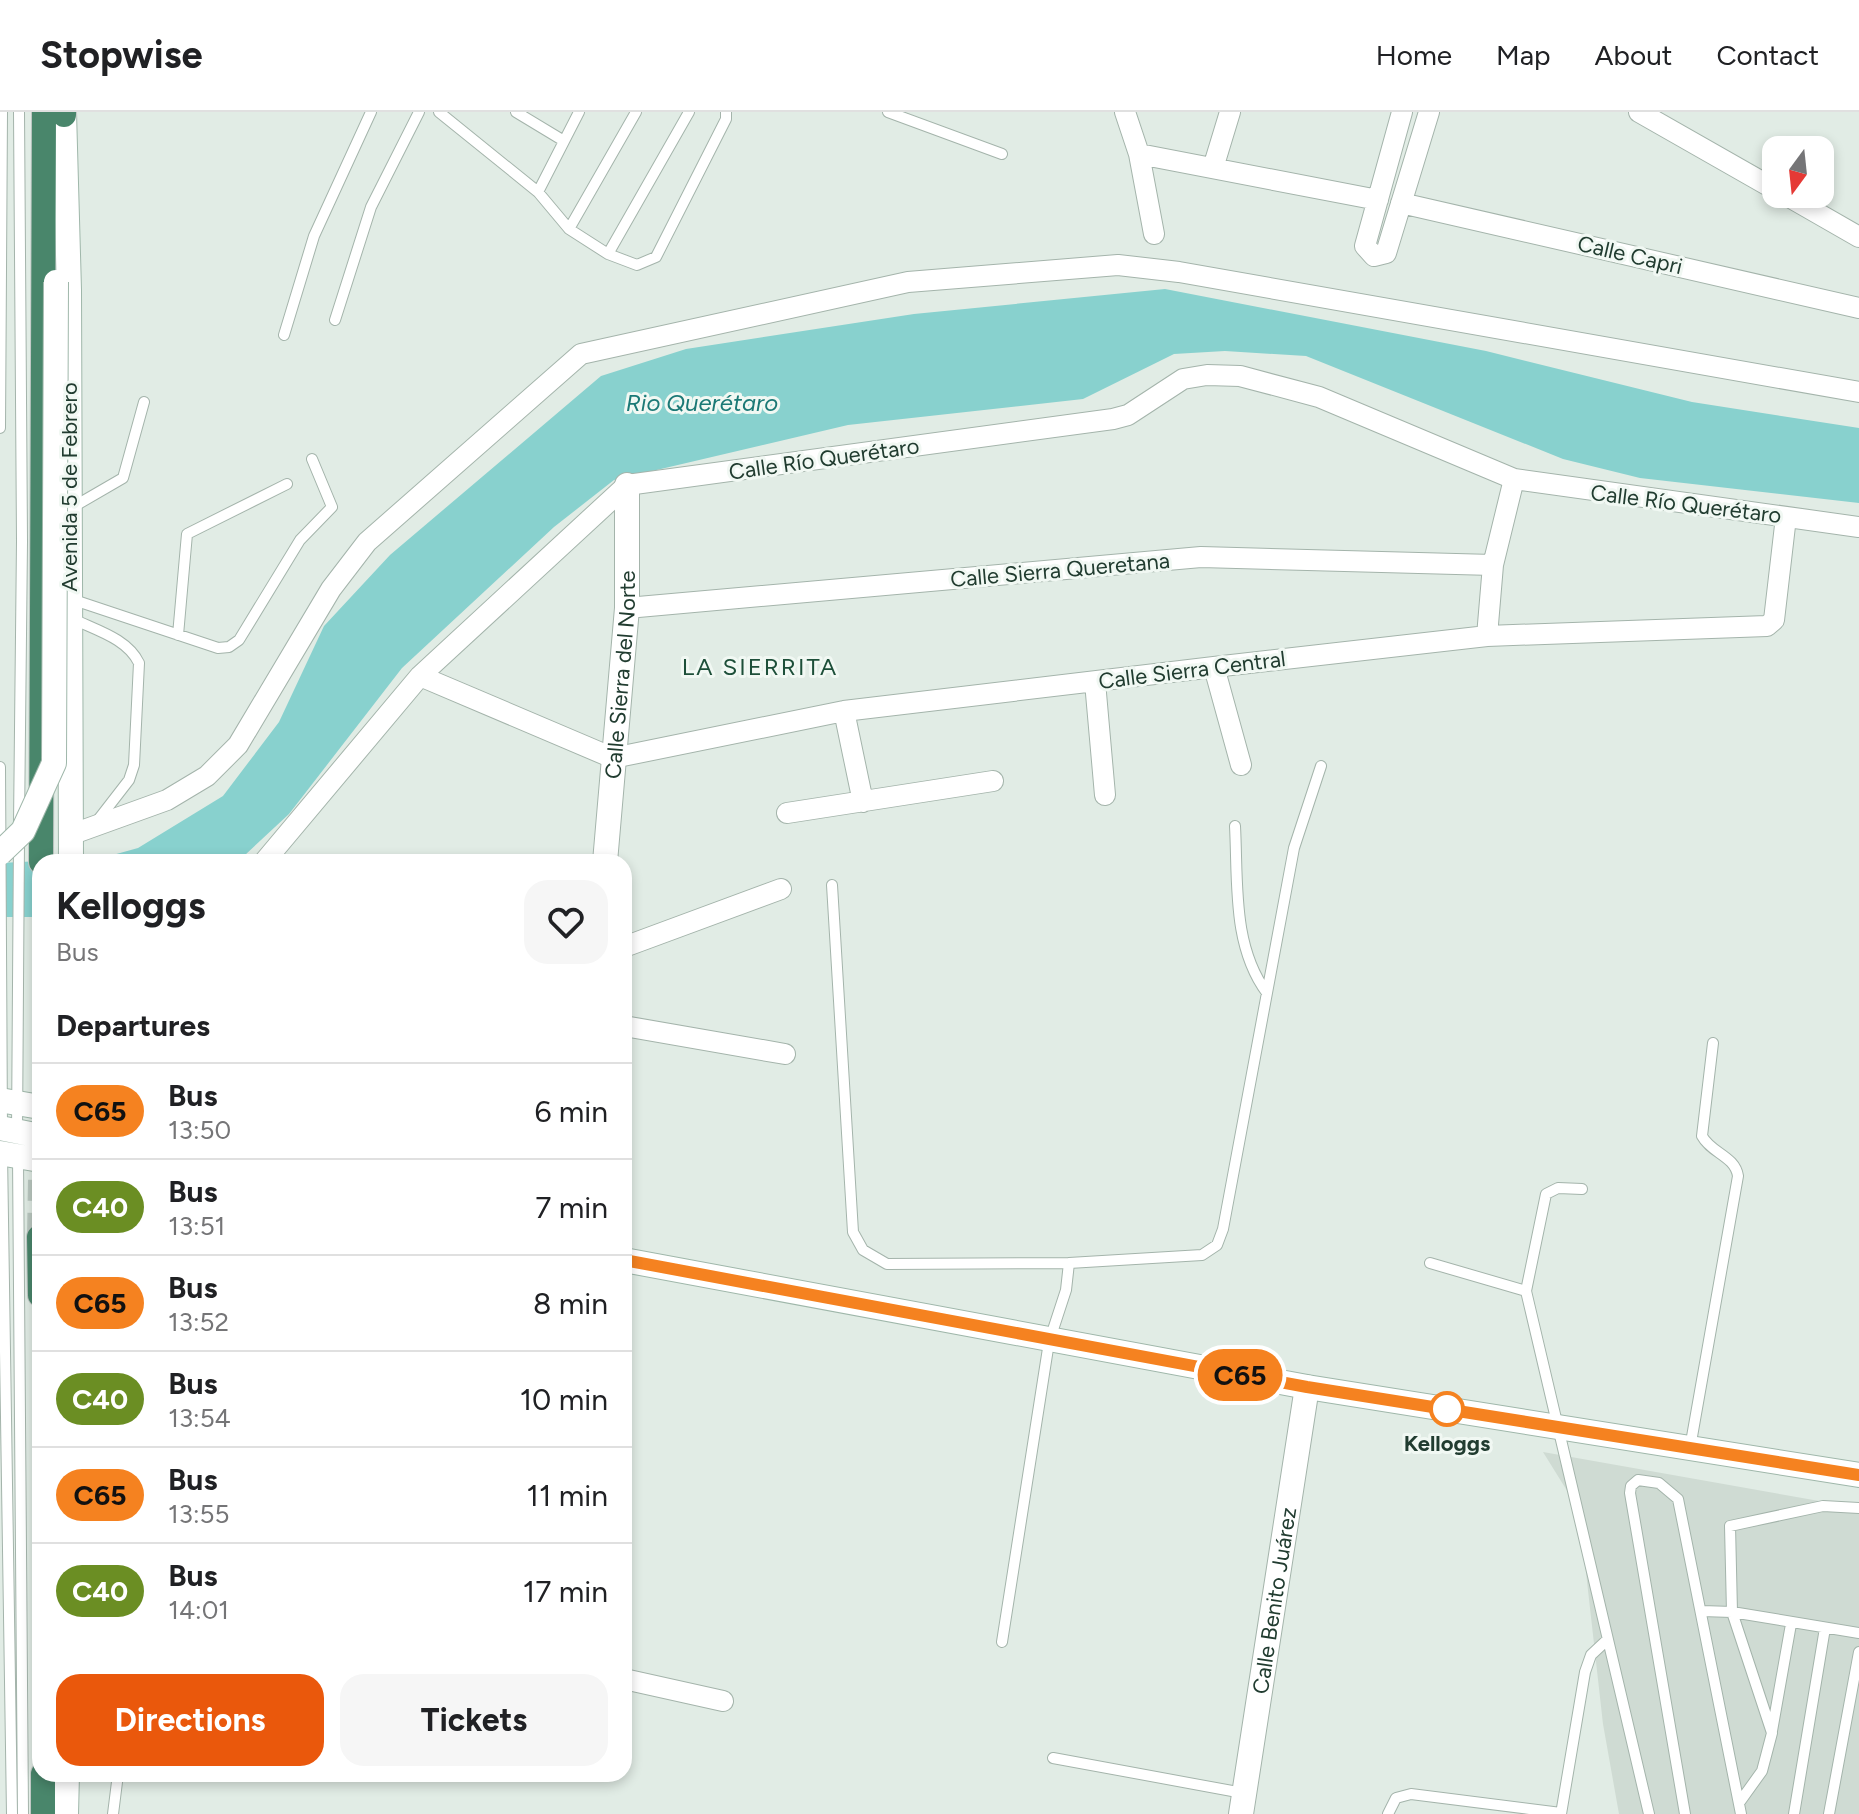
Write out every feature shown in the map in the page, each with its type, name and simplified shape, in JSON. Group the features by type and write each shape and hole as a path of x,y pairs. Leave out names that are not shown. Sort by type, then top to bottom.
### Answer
{"highway":[{"name":"Avenida 5 de Febrero","path":"41,854 41,280 45,215 59,113"},
{"path":"43,1782 43,1814"}],"main road":[{"name":"Avenida 5 de Febrero","path":"59,113 76,844"},
{"path":"0,853 23,831 54,763 56,282 45,215"},
{"name":"Calle Sierra del Norte","path":"606,854 627,608 627,485"},
{"path":"632,1262 1049,1342 1307,1387 1859,1475"},
{"name":"Calle Benito Juárez","path":"1243,1804 1307,1387"},
{"path":"66,1814 67,1782"}],"street":[{"path":"1125,112 1139,154 1154,234"},
{"path":"1213,168 1230,112"},
{"path":"1402,112 1365,246 1374,256 1386,253 1424,113"},
{"path":"1639,112 1762,182"},
{"path":"1139,154 1378,200"},
{"name":"Calle Capri","path":"1401,203 1859,308"},
{"path":"1808,208 1859,237"},
{"path":"76,844 167,800 207,776 238,745 331,589 367,542 581,354 908,282 1118,265 1194,275 1859,392"},
{"name":"Calle Río Querétaro","path":"627,485 1113,419 1128,415 1183,379 1207,375 1240,376 1319,397 1514,479 1859,527"},
{"path":"1487,636 1493,565 1514,479"},
{"path":"271,854 420,676 627,485"},
{"name":"Calle Sierra Central","path":"613,758 844,711 1214,667 1487,636 1767,626 1774,620 1786,517"},
{"name":"Calle Sierra Queretana","path":"627,608 1201,557 1493,565"},
{"path":"1214,667 1241,765"},
{"path":"420,676 613,758"},
{"path":"1095,682 1105,795"},
{"path":"844,711 863,802"},
{"path":"787,813 993,781"},
{"path":"632,944 781,889"},
{"path":"632,1027 785,1054"},
{"path":"632,1681 723,1701"}],"lane":[{"path":"0,428 2,112"},
{"path":"12,1814 15,1102 22,541 19,112"},
{"path":"284,335 314,236 371,112"},
{"path":"335,320 371,207 419,112"},
{"path":"439,112 538,192 569,229 608,254 637,265 656,257 726,119 726,112"},
{"path":"516,112 564,141"},
{"path":"538,192 579,112"},
{"path":"569,229 636,112"},
{"path":"608,254 689,112"},
{"path":"888,112 1002,154"},
{"path":"69,509 123,478 144,402"},
{"path":"70,608 218,648 229,647 239,640 300,540 332,507 312,459"},
{"path":"178,635 187,534 287,484"},
{"path":"70,608 121,642 133,652 139,663 134,765 129,780 76,844"},
{"path":"832,885 853,1232 863,1250 887,1264 1069,1263 1202,1255 1217,1245 1294,848 1321,766"},
{"path":"0,767 15,1102"},
{"path":"1235,826 1241,934 1252,974 1267,993"},
{"path":"1690,1448 1738,1176 1733,1163 1707,1144 1702,1136 1713,1043"},
{"path":"15,1143 23,1814"},
{"path":"1582,1189 1558,1188 1546,1194 1526,1291 1649,1814"},
{"path":"1002,1642 1049,1342 1066,1290 1069,1263"},
{"path":"1430,1263 1526,1291"},
{"path":"1685,1814 1630,1493 1631,1486 1638,1480 1659,1483 1678,1499 1740,1808"},
{"path":"1772,1733 1732,1612 1730,1526 1823,1506 1859,1508"},
{"path":"1702,1611 1732,1612 1859,1633"},
{"path":"1740,1808 1762,1771 1772,1733 1791,1624"},
{"path":"1794,1814 1825,1628"},
{"path":"1388,1814 1396,1798 1411,1794 1561,1813 1585,1672 1591,1655 1607,1640"},
{"path":"1829,1814 1859,1652"},
{"path":"1053,1758 1243,1804"},
{"path":"113,1814 117,1782"}],"shaded area":[{"path":"1543,1452 1859,1508 1859,1814 1619,1814 1603,1724 1579,1510"}],"water":[{"name":"Rio Querétaro","path":"1165,289 1486,351 1692,402 1859,428 1859,503 1640,478 1563,459 1306,356 1225,351 1174,354 1083,399 848,425 614,480 554,527 402,668 289,814 246,854 116,854 138,848 223,796 279,722 324,626 390,555 601,376 686,349 914,314"},
{"name":"Rio Querétaro","path":"32,861 32,917 0,917 0,863"}],"bus line":[{"name":"C65","path":"632,1262 1049,1342 1307,1387 1859,1475"}],"place":[{"name":"Kelloggs","path":"1447,1409"}],"district":[{"name":"LA SIERRITA","path":"760,666"}]}
